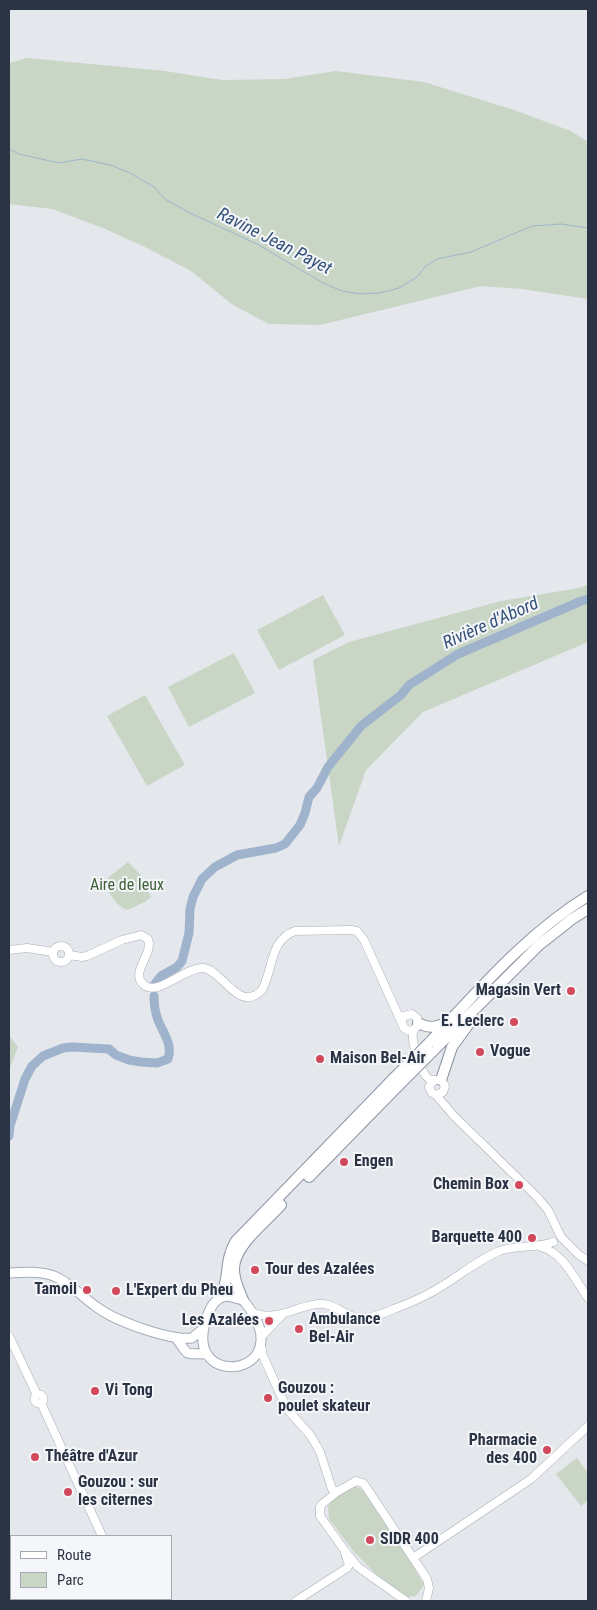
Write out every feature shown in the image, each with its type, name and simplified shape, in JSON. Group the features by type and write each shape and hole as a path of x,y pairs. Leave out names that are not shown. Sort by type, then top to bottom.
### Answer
{"highway":[{"path":"220,1297 226,1283 229,1256 236,1242 430,1048 487,989 532,937 566,910 588,896"},
{"path":"412,1028 438,1027 447,1023 572,919 588,909"},
{"path":"434,1082 452,1047 487,989"},
{"path":"243,1300 235,1282 234,1270 239,1250 311,1175 359,1130 397,1082"},
{"path":"311,1175 322,1170"}],"main road":[{"path":"9,1273 42,1273 53,1276 63,1280 110,1316 123,1322 176,1338 192,1338 203,1329"},
{"path":"234,1296 243,1300 258,1324 261,1341 253,1359 243,1366 231,1368 216,1362 206,1354 203,1342 203,1329 210,1308 220,1297 234,1296"},
{"path":"176,1338 188,1354 206,1354"}],"street":[{"path":"10,949 27,948 53,952 54,958 60,962 67,960 69,955 87,956 122,940 141,936 148,939 150,947 140,968 140,979 148,988 157,988 188,971 201,968 212,971 237,993 250,997 262,990 279,942 287,934 295,931 357,931 364,940 396,1009 404,1018"},
{"path":"412,1028 402,1026 404,1018 412,1014 416,1016 412,1028 420,1070 434,1082 445,1086 439,1094"},
{"path":"434,1082 430,1092 439,1094 446,1107 548,1210 555,1222 555,1246 588,1298"},
{"path":"252,1312 266,1317 323,1303 358,1318 369,1317 428,1294 482,1259 498,1251 513,1247 555,1246 567,1241 566,1264"},
{"path":"555,1246 567,1252 578,1254 588,1261"},
{"path":"283,1314 261,1341 267,1364 287,1409 311,1436 317,1446 334,1490"},
{"path":"9,1336 37,1395 34,1401 38,1404 41,1403 102,1535"},
{"path":"253,1359 267,1364"},
{"path":"413,1558 531,1479 588,1426"},
{"path":"406,1601 358,1566 320,1516 320,1507 334,1490 356,1481 363,1483 428,1582 429,1588 425,1601"},
{"path":"298,1601 347,1568 345,1551"},
{"path":"298,1601 358,1566"}],"green space":[{"path":"27,58 165,71 222,80 284,79 336,71 424,82 514,110 571,131 588,142 588,299 522,289 481,286 320,325 269,324 233,305 191,271 147,248 103,228 52,209 9,204 9,63"},
{"path":"588,585 588,642 423,712 366,770 339,846 313,660 349,642 501,601"},
{"path":"323,595 345,635 279,670 257,630"},
{"path":"234,653 255,693 189,727 168,687"},
{"path":"145,695 185,765 147,786 107,716"},
{"name":"Aire de Ieux","path":"128,862 140,874 151,897 145,902 127,910 117,903 104,884 110,876"},
{"path":"9,1035 18,1047 9,1070"},
{"path":"577,1458 588,1473 588,1500 581,1506 556,1474"},
{"name":"SIDR 400","path":"355,1486 365,1491 424,1585 416,1596 408,1597 379,1577 354,1552 329,1519 328,1506 334,1498"}],"waterway":[{"name":"Ravine Jean Payet","path":"9,149 19,154 59,163 82,159 110,165 130,173 154,187 165,199 190,213 257,244 323,283 342,291 360,294 380,293 399,288 417,277 426,266 437,259 471,252 532,226 561,224 588,228"},
{"name":"Rivière d'Abord","path":"154,985 161,976 177,967 182,961 189,933 190,909 193,897 202,879 215,867 237,855 276,848 285,844 300,825 309,797 317,788 328,767 361,726 401,695 409,685 458,654 588,599"},
{"name":"Rivière d'Abord","path":"9,1136 10,1126 25,1079 32,1066 43,1056 63,1048 72,1047 109,1049 116,1055 141,1062 157,1063 168,1059 168,1043 157,1017 154,996"}],"place":[{"name":"Magasin Vert","path":"571,991"},
{"name":"E. Leclerc","path":"514,1022"},
{"name":"Vogue","path":"480,1052"},
{"name":"Maison Bel-Air","path":"320,1059"},
{"name":"Engen","path":"344,1162"},
{"name":"Chemin Box","path":"519,1185"},
{"name":"Barquette 400","path":"532,1238"},
{"name":"Tour des Azalées","path":"255,1270"},
{"name":"Tamoil","path":"87,1290"},
{"name":"L'Expert du Pheu","path":"116,1291"},
{"name":"Les Azalées","path":"269,1321"},
{"name":"Ambulance Bel-Air","path":"299,1329"},
{"name":"Vi Tong","path":"95,1391"},
{"name":"Gouzou : poulet skateur","path":"268,1398"},
{"name":"Pharmacie des 400","path":"547,1450"},
{"name":"Théâtre d'Azur","path":"35,1457"},
{"name":"Gouzou : sur les citernes","path":"68,1492"},
{"name":"SIDR 400","path":"370,1540"}]}
